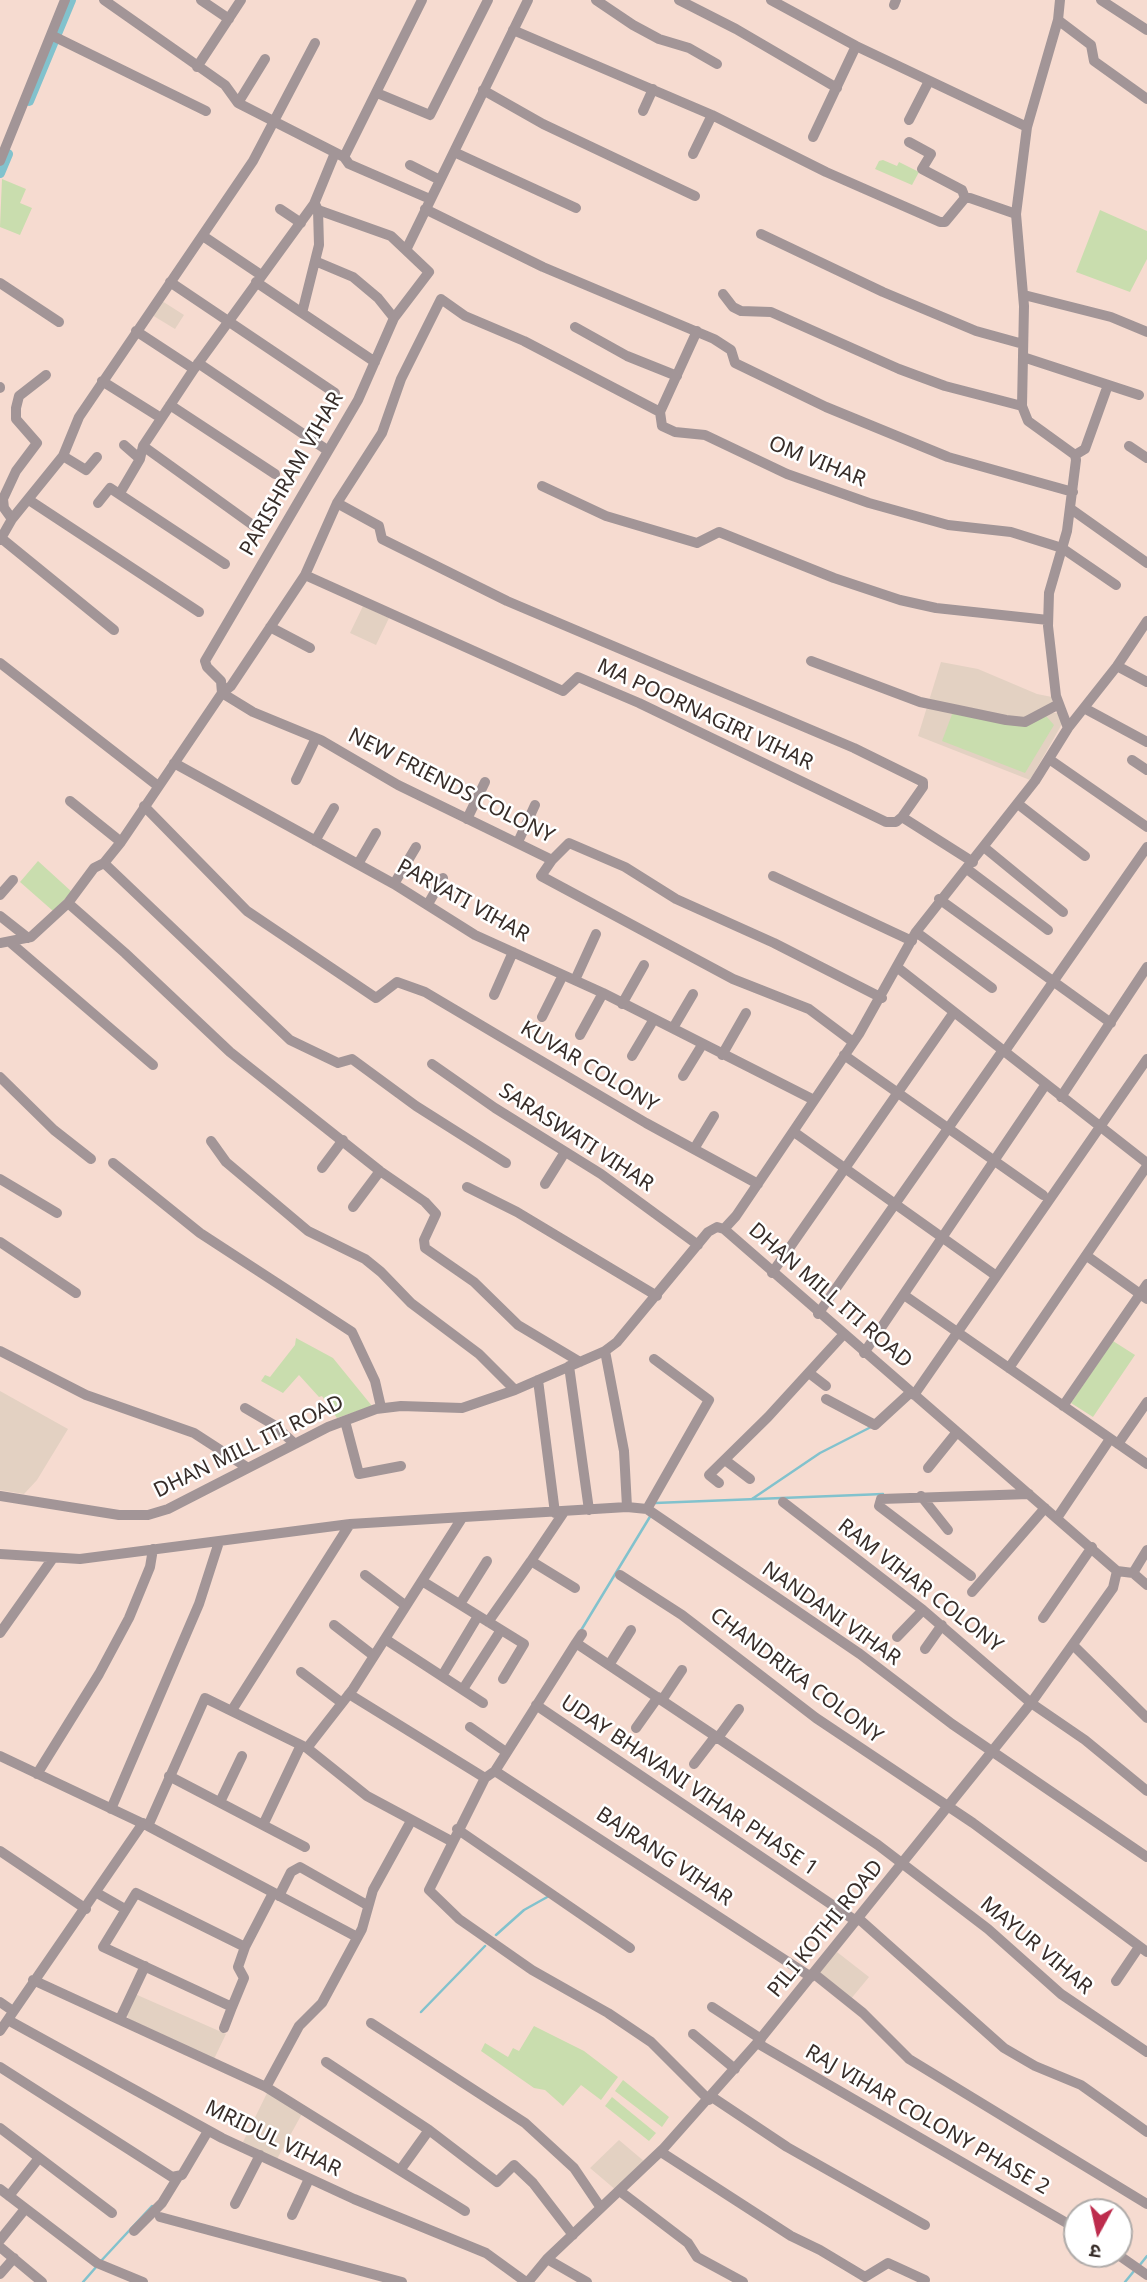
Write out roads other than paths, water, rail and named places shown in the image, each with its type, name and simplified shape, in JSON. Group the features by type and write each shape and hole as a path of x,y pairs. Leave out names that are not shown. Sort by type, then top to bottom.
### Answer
{"street":[{"path":"0,161 55,37 65,0"},
{"path":"104,0 225,85 238,103 339,155 349,164 430,199"},
{"path":"201,0 229,19"},
{"path":"197,67 241,0"},
{"path":"120,493 139,459 143,446 196,366 259,278 316,207 339,155 377,93 422,0"},
{"path":"377,93 430,115 488,0"},
{"path":"316,207 382,232 407,248 528,0"},
{"path":"596,0 650,34 689,48 717,64"},
{"path":"679,0 736,29 837,88"},
{"path":"771,0 856,46 1027,127"},
{"path":"1060,0 1058,20 1027,127 1016,214 1024,295 1022,405 1028,421 1036,430 1075,455"},
{"path":"1101,0 1147,30"},
{"path":"1058,20 1091,45 1094,61 1147,99"},
{"path":"513,30 653,89 826,172 940,222 949,218 965,198"},
{"path":"55,37 206,111"},
{"path":"114,631 1,539 12,519 64,456 79,417 203,236 274,123 315,43"},
{"path":"813,137 856,46"},
{"path":"238,103 265,59"},
{"path":"909,120 929,81"},
{"path":"643,111 653,89"},
{"path":"483,90 543,124 695,196"},
{"path":"693,154 712,116"},
{"path":"909,142 931,154 922,169 962,190 965,198"},
{"path":"454,152 576,208"},
{"path":"410,165 440,180"},
{"path":"965,198 1016,214"},
{"path":"302,313 319,245 316,207"},
{"path":"280,209 301,223"},
{"path":"425,209 543,267 697,331 731,350 736,363 826,407 948,457 1073,492"},
{"path":"761,234 883,292 976,331 1023,344"},
{"path":"203,236 302,313 375,362"},
{"name":"PARISHRAM VIHAR","path":"222,693 221,681 206,667 205,661 358,400 394,318 429,272 407,248"},
{"path":"315,261 353,276 378,298 394,318"},
{"path":"170,282 335,393"},
{"path":"0,283 60,322"},
{"path":"723,294 733,307 741,311 771,312 899,369 945,386 1022,405"},
{"path":"1024,295 1111,317 1147,332"},
{"path":"5,943 27,938 51,921 94,869 104,863 222,693 232,686 305,575 337,503 382,433 401,379 441,299 465,317 524,341 660,412 697,331"},
{"path":"575,327 627,356 677,376"},
{"path":"136,331 327,450"},
{"path":"1023,357 1139,395"},
{"path":"12,519 4,508 2,498 16,471 37,443 16,419 19,396 46,375"},
{"path":"102,381 161,418"},
{"path":"1075,455 1085,449 1108,385"},
{"path":"170,405 275,474"},
{"name":"OM VIHAR","path":"660,412 660,422 667,429 705,435 820,487 922,519 993,529 1062,548"},
{"path":"124,445 139,459"},
{"path":"143,446 254,526"},
{"path":"1129,446 1147,458"},
{"path":"1068,728 1059,704 1048,620 1049,593 1071,509 1075,455"},
{"path":"64,456 86,470 97,457"},
{"path":"542,486 606,516 697,543 719,532 834,578 900,600 936,608 1048,620"},
{"path":"98,503 110,488 225,564"},
{"path":"29,500 199,612"},
{"path":"337,503 379,526 382,539 507,601 842,742 923,782 923,787 902,817"},
{"path":"1071,509 1147,563"},
{"path":"1062,548 1116,585"},
{"name":"MA POORNAGIRI VIHAR","path":"305,575 563,691 578,677 639,703 886,821 896,822 902,817 970,865 1048,930"},
{"path":"724,1228 794,1132 882,998 914,936 939,899 985,848 1018,804 1068,728 1118,666 1147,621"},
{"path":"270,627 310,648"},
{"path":"811,661 919,702 1006,720 1025,722 1059,704"},
{"path":"0,663 158,786"},
{"path":"1118,666 1147,682"},
{"name":"NEW FRIENDS COLONY","path":"222,693 253,712 316,738 467,819 552,860 569,843 625,867 676,899 774,943 882,998"},
{"path":"1084,708 1145,737"},
{"path":"296,780 316,738"},
{"path":"1049,759 1147,827"},
{"path":"1132,760 1147,770"},
{"name":"PARVATI VIHAR","path":"174,763 394,884 475,935 603,993 814,1100"},
{"path":"467,819 485,782"},
{"path":"70,802 121,842"},
{"path":"1018,804 1085,856"},
{"path":"518,842 535,805"},
{"name":"KUVAR COLONY","path":"144,806 247,911 376,998 402,982 425,992 758,1184"},
{"path":"316,841 334,808"},
{"path":"358,864 376,833"},
{"path":"394,884 416,847"},
{"path":"818,1314 947,1127 1053,983 1147,847"},
{"path":"985,848 1063,912"},
{"path":"552,860 541,876 733,979 809,1009 853,1042"},
{"path":"104,863 290,1040 338,1063 352,1059 416,1106 506,1163"},
{"path":"774,876 914,936 992,988"},
{"path":"428,904 443,878"},
{"path":"0,895 13,880"},
{"path":"939,899 1111,1023"},
{"path":"68,903 230,1052 380,1171 425,1202 436,1214 424,1240 425,1248 474,1282 518,1325 580,1362"},
{"path":"0,916 27,938"},
{"path":"575,980 596,934"},
{"path":"5,943 153,1065"},
{"path":"494,995 513,953"},
{"path":"622,1003 644,965"},
{"path":"1061,1097 1147,967"},
{"path":"898,968 1147,1165 1009,1368"},
{"path":"542,1017 563,975"},
{"path":"580,1035 603,993"},
{"path":"673,1028 693,994"},
{"path":"772,1273 954,1012"},
{"path":"722,1055 746,1013"},
{"path":"632,1056 654,1019"},
{"path":"682,1076 702,1045"},
{"path":"844,1055 1043,1195"},
{"path":"826,1399 875,1425 912,1393 1147,1059"},
{"name":"SARASWATI VIHAR","path":"432,1064 601,1174 698,1245"},
{"path":"0,1077 54,1130 91,1159"},
{"path":"864,1353 1046,1084"},
{"path":"694,1149 715,1116"},
{"path":"794,1132 995,1275"},
{"path":"322,1168 343,1140"},
{"path":"211,1141 226,1163 307,1231 373,1265 411,1303 479,1354 515,1390"},
{"path":"545,1184 565,1152"},
{"path":"113,1163 200,1233 352,1332 375,1381 381,1408"},
{"path":"353,1208 380,1171"},
{"path":"0,1179 57,1213"},
{"path":"467,1187 517,1212 657,1296"},
{"name":"DHAN MILL ITI ROAD","path":"0,1496 119,1515 148,1515 168,1509 345,1420 381,1408 462,1408 515,1390 606,1351 624,1336 708,1232 717,1227 724,1228 818,1314 1117,1571"},
{"path":"0,1242 76,1293"},
{"path":"1087,1256 1144,1296"},
{"path":"1063,1406 1144,1296 1147,1284"},
{"path":"904,1295 1147,1464"},
{"path":"719,1483 709,1475 843,1335"},
{"path":"0,1350 86,1395 194,1433 248,1468"},
{"path":"606,1351 624,1451 627,1505"},
{"path":"0,1554 80,1559 350,1524 649,1505 709,1400 654,1359"},
{"path":"569,1366 589,1508"},
{"path":"808,1373 826,1386"},
{"path":"442,1676 483,1619 511,1590 531,1561 557,1511 538,1380"},
{"path":"1057,1518 1114,1441 1147,1402"},
{"path":"245,1408 274,1425 295,1444"},
{"path":"345,1420 359,1474 401,1466"},
{"path":"928,1468 957,1432"},
{"path":"725,1460 750,1479"},
{"path":"971,1576 879,1506 881,1499 1029,1494"},
{"path":"921,1496 948,1530"},
{"name":"RAM VIHAR COLONY","path":"783,1502 942,1625 1031,1703 1085,1740 1147,1791"},
{"name":"NANDANI VIHAR","path":"649,1505 993,1751 1147,1857"},
{"path":"972,1592 1045,1508"},
{"path":"263,1825 304,1747 349,1693 462,1518"},
{"path":"232,1710 350,1524"},
{"path":"111,1809 199,1604 219,1542"},
{"path":"1043,1618 1092,1547"},
{"path":"37,1774 99,1675 129,1618 150,1567 153,1549"},
{"path":"1133,1573 1147,1549"},
{"path":"0,1633 53,1558"},
{"path":"460,1604 487,1561"},
{"path":"531,1561 575,1588"},
{"path":"1117,1571 1133,1573 1147,1584"},
{"name":"PILI KOTHI ROAD","path":"527,2282 547,2259 661,2152 759,2041 948,1810 1031,1703 1113,1588 1117,1571"},
{"name":"CHANDRIKA COLONY","path":"620,1574 682,1615 816,1718 948,1810 973,1823 1143,1949"},
{"path":"365,1575 406,1606"},
{"path":"422,1581 524,1644 503,1679"},
{"path":"897,1637 923,1610"},
{"path":"334,1625 374,1656"},
{"path":"925,1649 942,1625"},
{"path":"463,1689 501,1630"},
{"path":"609,1665 631,1630"},
{"path":"385,1639 483,1703"},
{"name":"MAYUR VIHAR","path":"536,1705 579,1639 609,1665 716,1739 844,1822 988,1929 1061,1994 1147,2052"},
{"path":"1073,1646 1147,1718"},
{"path":"636,1728 682,1670"},
{"path":"301,1672 342,1703"},
{"path":"349,1693 485,1778"},
{"path":"0,2031 33,1980 145,1825 205,1698 304,1747 367,1796 451,1841"},
{"path":"536,1705 495,1771 485,1778 457,1829 429,1890 459,1919 532,1970 643,2036 710,2098 787,2147 925,2225"},
{"name":"UDAY BHAVANI VIHAR PHASE 1","path":"536,1705 857,1919 1004,2048 1035,2066 1081,2085 1147,2132"},
{"path":"694,1763 739,1710"},
{"path":"470,1727 506,1752"},
{"path":"0,1756 145,1825 357,1937"},
{"path":"220,1802 242,1756"},
{"name":"BAJRANG VIHAR","path":"495,1771 812,1975 863,2013 909,2059 1147,2204"},
{"path":"169,1776 305,1847"},
{"path":"266,2087 299,2026 322,2003 357,1937 368,1905 411,1821"},
{"path":"457,1829 530,1876 629,1948"},
{"path":"0,1851 86,1909"},
{"path":"223,2028 244,1978 237,1967 245,1947 290,1872 300,1867 368,1905"},
{"path":"97,1893 125,1909"},
{"path":"232,2007 103,1947 133,1896 140,1894 245,1947"},
{"path":"1116,1981 1143,1949"},
{"path":"120,2019 145,1966"},
{"path":"33,1980 266,2087 465,2211"},
{"name":"MRIDUL VIHAR","path":"0,2002 11,2015 208,2131 309,2179 486,2253 527,2282"},
{"name":"RAJ VIHAR COLONY PHASE 2","path":"712,2007 759,2041 1063,2221"},
{"path":"371,2023 525,2123 574,2168 601,2208"},
{"path":"693,2034 735,2069"},
{"path":"327,2062 429,2130 497,2182 514,2165 533,2183 573,2235"},
{"path":"0,2067 166,2175 178,2178"},
{"path":"0,2128 112,2213"},
{"path":"401,2169 429,2130"},
{"path":"134,2231 162,2203 208,2131"},
{"path":"661,2152 790,2236 820,2250 865,2277 888,2263 925,2280"},
{"path":"235,2204 260,2155"},
{"path":"9,2196 39,2158"},
{"path":"292,2215 309,2179"},
{"path":"0,2189 99,2264 143,2282"},
{"path":"621,2192 688,2243 696,2258 743,2282"},
{"path":"0,2240 25,2209"},
{"path":"160,2217 402,2282"},
{"path":"0,2247 42,2282"},
{"path":"0,2274 14,2258"},
{"path":"547,2259 587,2282"}],"waterway":[{"path":"29,101 71,0"},
{"path":"0,173 8,154"},
{"path":"752,1499 820,1453 871,1427"},
{"path":"655,1503 883,1494"},
{"path":"580,1632 651,1515"},
{"path":"496,1935 524,1910 549,1896"},
{"path":"421,2012 485,1946"},
{"path":"101,2261 152,2206"},
{"path":"1139,2266 1147,2256"},
{"path":"83,2282 97,2266"},
{"path":"1125,2282 1134,2271"}]}
